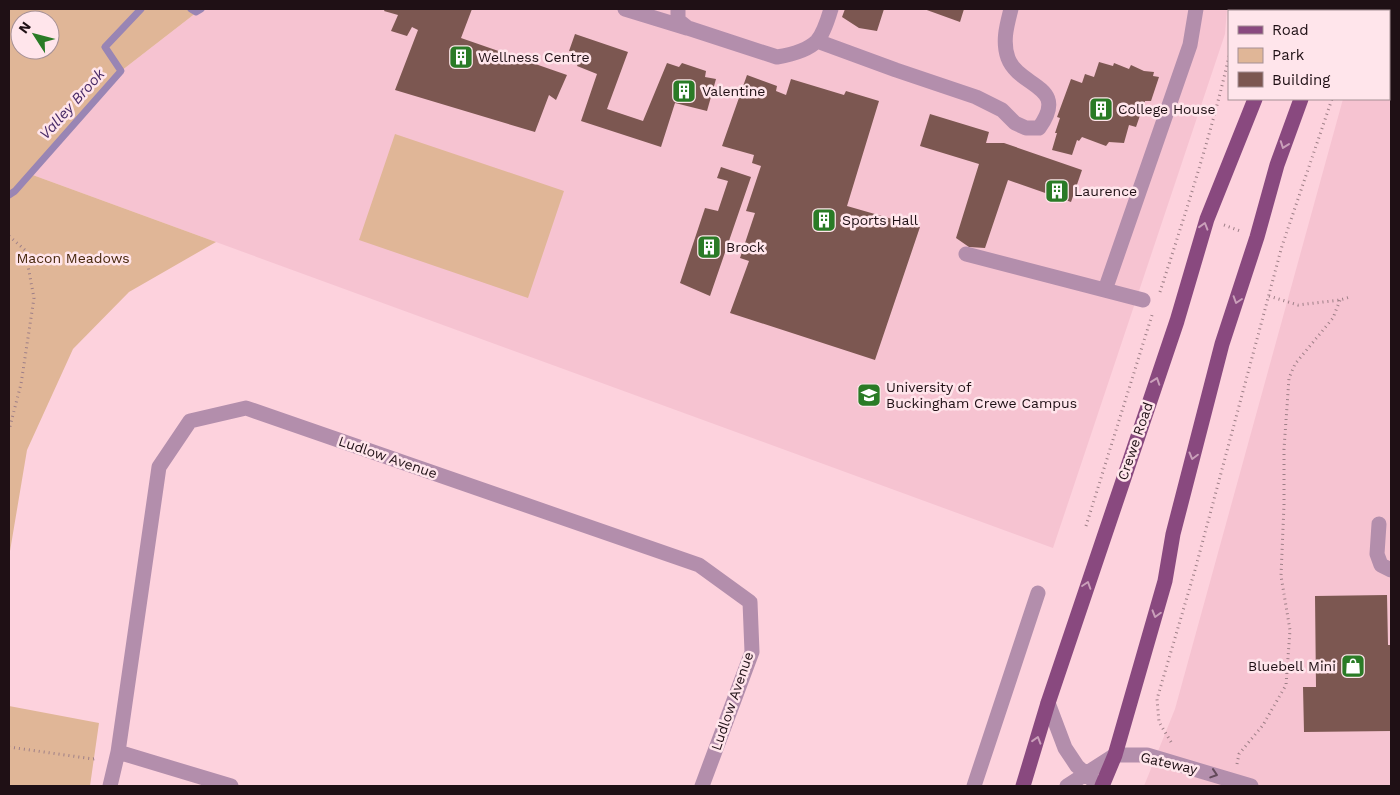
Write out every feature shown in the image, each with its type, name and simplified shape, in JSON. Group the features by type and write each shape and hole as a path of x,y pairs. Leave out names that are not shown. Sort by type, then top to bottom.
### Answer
{"main road":[{"name":"Crewe Road","path":"1023,786 1048,704 1177,321 1206,219 1255,100"},
{"path":"1101,786 1115,755 1165,582 1173,534 1222,344 1257,237 1277,165 1301,100"}],"street":[{"path":"625,9 777,57 792,55 817,41 827,22 831,9"},
{"path":"678,9 678,20 688,28"},
{"path":"817,41 896,70 976,96 1002,110 1015,123 1026,128 1039,128 1047,116 1050,104 1043,92 1032,81 1018,73 1008,59 1004,35 1011,9"},
{"path":"1105,290 1190,45 1196,9"},
{"path":"966,254 1142,300"},
{"name":"Ludlow Avenue","path":"110,786 118,752 159,467 190,421 246,408 699,565 750,602 752,652 702,786"},
{"path":"1379,524 1377,554 1381,565 1391,570"},
{"path":"974,786 1038,593"},
{"path":"1048,704 1065,748 1077,766 1101,786"},
{"path":"118,752 230,786"},
{"path":"1067,786 1115,755"},
{"name":"Gateway","path":"1115,755 1147,755 1251,786"}],"path":[{"path":"1160,293 1186,212 1228,60"},
{"path":"1170,762 1173,746 1159,722 1157,699 1195,570 1282,246 1332,100"},
{"path":"1186,212 1282,246"},
{"path":"9,236 25,250 34,298 21,384 9,430"},
{"path":"1269,296 1298,305 1340,300 1350,296"},
{"path":"1234,782 1239,754 1263,725 1286,685 1290,630 1281,576 1284,449 1289,378 1296,364 1333,318 1340,300"},
{"path":"1084,530 1154,311"},
{"path":"9,747 93,759 118,752"}],"shaded area":[{"name":"University of Buckingham Crewe Campus","path":"201,9 1227,9 1225,34 1053,548 30,174 121,71"},
{"path":"1391,9 1391,786 1144,786 1175,709 1343,100 1390,100 1390,10 1374,10"}],"green space":[{"name":"Macon Meadows","path":"9,9 201,9 121,71 30,174 216,242 129,292 73,349 27,450 9,557"},
{"path":"395,134 564,191 528,298 359,240"},
{"path":"9,706 99,723 90,786 9,786"}],"building":[{"name":"Wellness Centre","path":"385,9 472,9 461,38 567,75 556,100 549,95 535,132 395,90 418,30 412,27 407,36 391,31 398,15 384,11"},
{"path":"845,9 884,9 877,31 859,28 842,17"},
{"path":"924,9 964,9 960,22"},
{"name":"Valentine","path":"575,34 628,52 607,109 643,121 667,63 679,67 682,63 706,71 705,77 716,79 707,111 675,103 661,147 581,121 597,74 577,66 581,54 569,51"},
{"name":"College House","path":"1099,62 1113,66 1114,63 1129,69 1131,65 1144,71 1154,72 1153,76 1159,77 1151,101 1145,101 1136,127 1129,125 1124,143 1109,142 1106,146 1082,137 1079,141 1077,140 1072,155 1052,150 1060,118 1057,117 1071,79 1082,83 1085,74 1094,77"},
{"name":"Sports Hall","path":"747,75 777,86 776,91 786,95 791,79 844,95 846,91 879,101 847,206 920,227 875,360 730,313 749,261 740,258 755,213 746,211 761,166 752,163 754,155 722,146"},
{"name":"Laurence","path":"930,114 989,132 986,143 1004,143 1082,170 1071,202 1008,180 985,248 969,247 956,238 979,164 920,146"},
{"name":"Brock","path":"721,167 751,177 710,296 680,283 705,208 718,211 728,181 717,178"},
{"name":"Bluebell Mini","path":"1387,595 1388,645 1391,645 1391,731 1304,732 1303,687 1316,687 1315,596"}],"waterway":[{"name":"Valley Brook","path":"9,195 15,191 121,71 105,47 141,9"},
{"name":"Valley Brook","path":"191,9 196,12 201,9"}],"place":[{"name":"Wellness Centre","path":"461,57"},
{"name":"Valentine","path":"684,91"},
{"name":"College House","path":"1101,109"},
{"name":"Laurence","path":"1057,191"},
{"name":"Sports Hall","path":"824,220"},
{"name":"Brock","path":"709,247"},
{"name":"University of Buckingham Crewe Campus","path":"869,395"},
{"name":"Bluebell Mini","path":"1353,666"}]}
